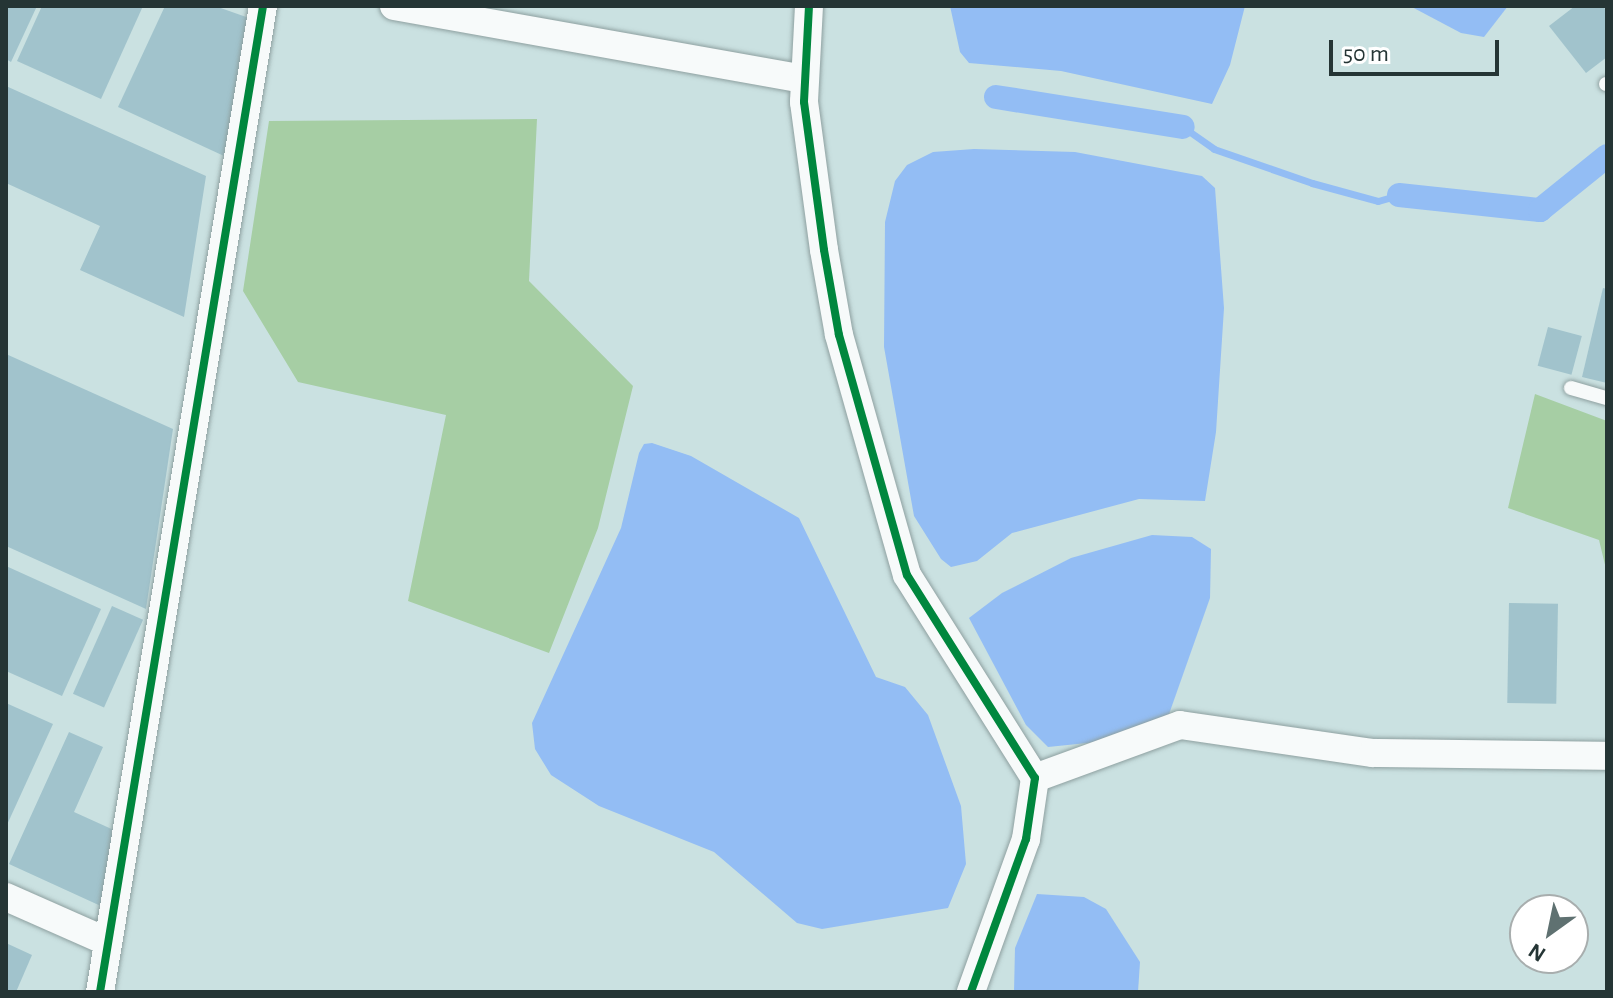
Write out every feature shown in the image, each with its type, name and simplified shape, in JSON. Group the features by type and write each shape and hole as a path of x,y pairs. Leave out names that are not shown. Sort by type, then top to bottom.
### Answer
{"street":[{"path":"100,992 263,6"},
{"path":"394,6 805,79"},
{"path":"809,6 804,102 839,335 907,575 1035,778 1026,839 971,992"},
{"path":"1035,778 1180,725 1373,753 1607,756"},
{"path":"6,897 108,942"}],"lane":[{"path":"1571,388 1607,398"}],"green space":[{"path":"537,119 529,281 633,386 598,528 549,653 408,601 446,415 298,382 243,291 269,121"},
{"path":"1535,394 1607,421 1607,573 1599,540 1508,508"}],"water":[{"path":"950,6 1245,6 1230,65 1212,104 1061,71 969,63 960,52"},
{"path":"1410,6 1508,6 1484,37 1461,33"},
{"path":"974,149 1075,152 1202,176 1215,188 1224,308 1216,432 1205,501 1139,499 1012,533 977,561 951,567 941,559 914,516 884,347 885,222 895,181 907,165 933,152"},
{"path":"652,443 691,456 799,518 876,677 905,687 928,715 961,806 966,864 948,908 822,929 797,923 714,852 599,806 551,775 535,749 532,723 621,528 639,453 644,444"},
{"path":"1152,535 1192,537 1211,549 1210,598 1168,717 1136,738 1048,747 1026,725 969,618 1002,593 1071,558"},
{"path":"1037,894 1084,897 1106,909 1140,962 1138,992 1014,992 1015,948"}],"building":[{"path":"6,6 37,6 11,62 6,59"},
{"path":"42,6 143,6 101,99 17,61"},
{"path":"165,6 215,6 249,18 224,156 118,107"},
{"path":"1575,6 1603,6 1607,12 1607,57 1586,73 1549,26"},
{"path":"6,86 206,176 184,317 80,270 100,226 6,183"},
{"path":"1603,288 1607,289 1607,383 1582,377"},
{"path":"1548,327 1582,336 1571,375 1538,366"},
{"path":"6,354 173,429 146,609 6,546"},
{"path":"6,566 101,609 62,696 6,671"},
{"path":"1509,603 1558,604 1556,704 1507,703"},
{"path":"112,606 143,620 104,708 73,694"},
{"path":"6,703 53,724 6,827"},
{"path":"69,732 103,747 74,812 116,831 103,907 9,864"},
{"path":"6,943 32,955 16,992 6,992"}],"waterway":[{"path":"996,97 1183,127"},
{"path":"1183,127 1214,149 1312,183 1378,201 1399,195"},
{"path":"1399,195 1540,210 1607,156"}],"cycle path":[{"path":"100,992 263,6"},
{"path":"809,6 804,102 824,250 839,335 907,575 1035,778 1026,839 971,992"}]}
